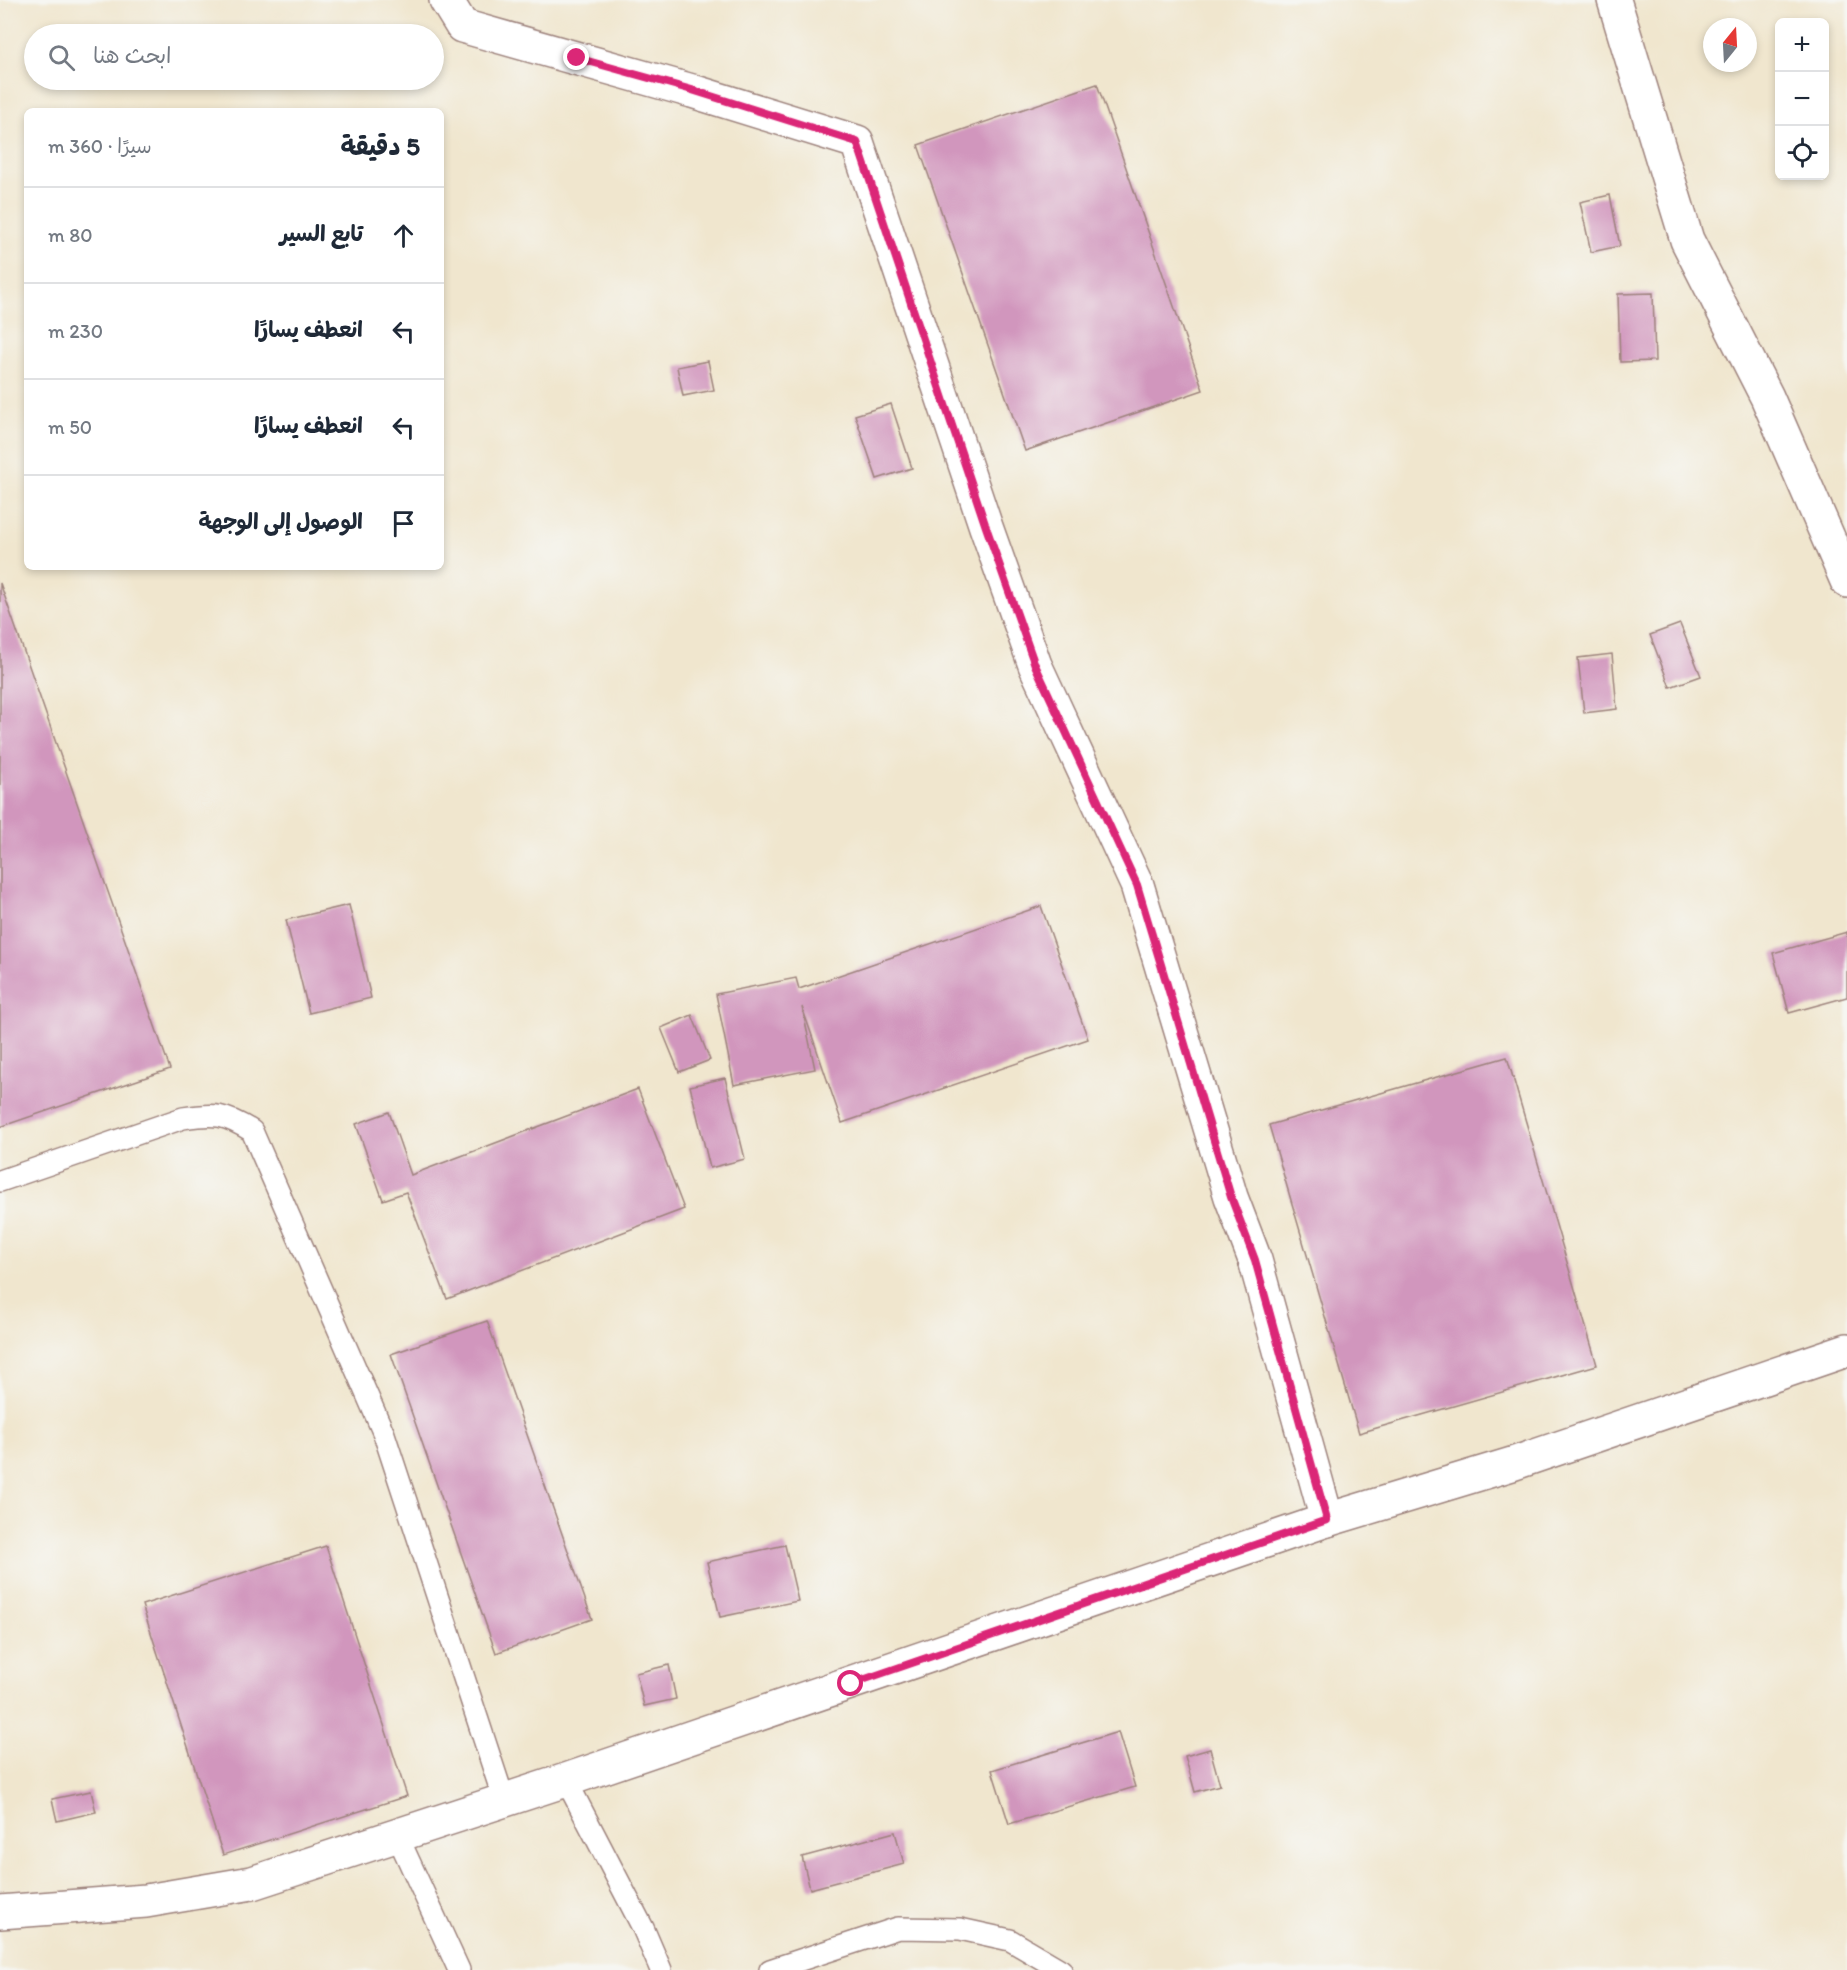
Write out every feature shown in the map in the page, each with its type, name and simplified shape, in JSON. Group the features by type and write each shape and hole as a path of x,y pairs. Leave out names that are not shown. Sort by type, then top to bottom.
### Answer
{"street":[{"path":"446,0 462,26 692,90 857,142 986,527 1035,665 1137,885 1231,1197 1255,1260 1327,1520"},
{"path":"1614,0 1687,240 1767,397 1847,581"},
{"path":"0,1912 146,1901 252,1883 566,1780 1327,1520 1512,1464 1847,1350"}],"lane":[{"path":"0,1181 183,1118 208,1114 230,1118 252,1131 384,1434 504,1800"},
{"path":"566,1780 643,1928 661,1970"},
{"path":"397,1835 459,1970"},
{"path":"770,1970 898,1928 960,1929 1010,1940 1061,1970"}],"building":[{"path":"1097,84 1203,390 1025,451 918,145"},
{"path":"1610,195 1620,246 1591,252 1580,202"},
{"path":"1653,293 1655,361 1620,362 1618,294"},
{"path":"708,361 714,390 683,396 677,367"},
{"path":"891,404 912,468 877,479 855,415"},
{"path":"0,583 170,1069 0,1127"},
{"path":"1680,624 1701,676 1670,687 1650,635"},
{"path":"1612,654 1617,709 1584,713 1578,658"},
{"path":"349,905 371,998 309,1013 286,920"},
{"path":"1041,906 1088,1039 842,1123 802,1007 815,1069 734,1085 716,994 796,978 799,989"},
{"path":"1847,932 1847,997 1789,1013 1773,953"},
{"path":"692,1015 710,1060 679,1072 661,1028"},
{"path":"1507,1057 1597,1365 1359,1433 1269,1125"},
{"path":"725,1078 745,1159 710,1168 690,1086"},
{"path":"638,1089 684,1209 447,1299 406,1192 383,1200 356,1124 389,1112 411,1175"},
{"path":"487,1321 592,1619 496,1653 391,1354"},
{"path":"785,1545 798,1601 720,1617 707,1562"},
{"path":"326,1546 407,1796 223,1855 142,1605"},
{"path":"669,1665 676,1699 644,1706 636,1673"},
{"path":"1118,1732 1135,1787 1009,1824 992,1770"},
{"path":"1210,1749 1220,1785 1195,1792 1185,1756"},
{"path":"91,1791 96,1812 57,1821 52,1799"},
{"path":"895,1832 904,1864 810,1889 802,1857"}],"route":[{"path":"577,58 692,90 857,142 986,527 1035,665 1137,885 1231,1197 1255,1260 1327,1520 851,1684"}]}
